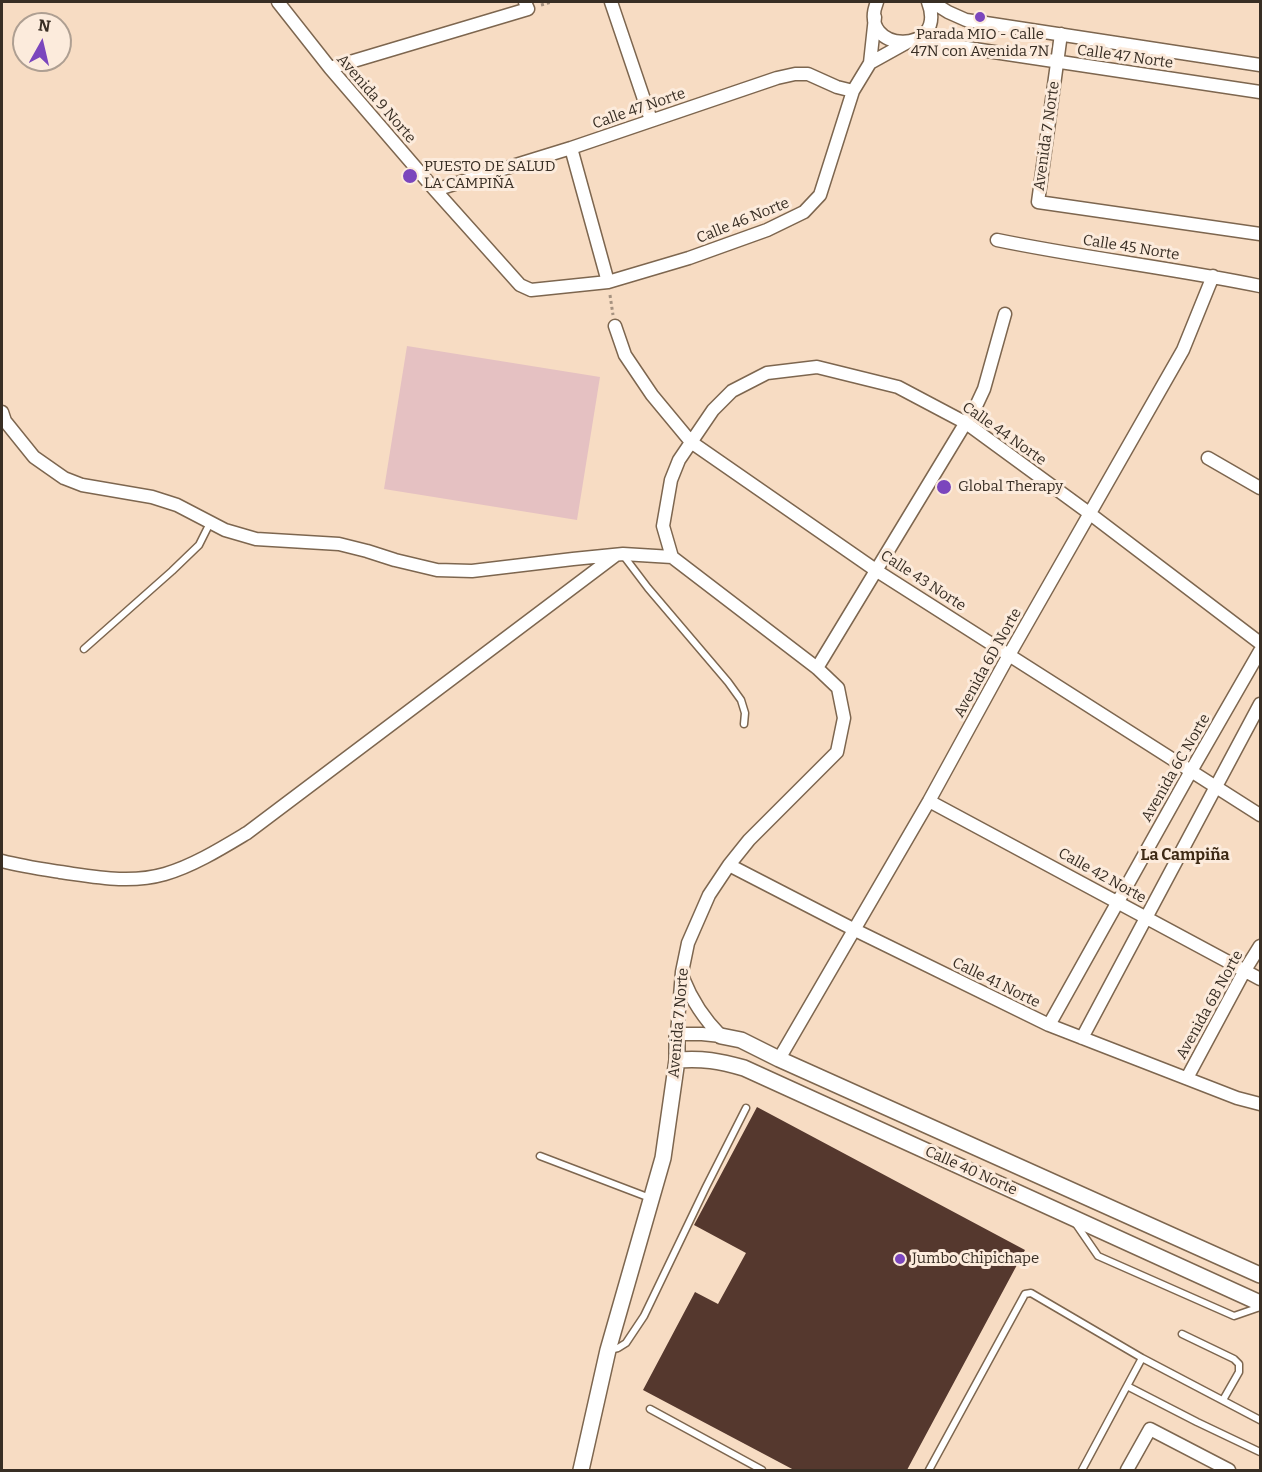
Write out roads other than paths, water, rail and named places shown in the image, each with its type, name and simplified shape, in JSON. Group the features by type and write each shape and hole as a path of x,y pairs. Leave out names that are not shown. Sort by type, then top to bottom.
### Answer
{"street":[{"name":"Avenida 9 Norte","path":"278,2 330,68 435,190 520,285 531,290"},
{"path":"611,2 651,120"},
{"path":"910,41 922,35 930,22 930,2"},
{"name":"Calle 47 Norte","path":"930,2 966,20 1260,65"},
{"path":"330,68 527,5"},
{"name":"Calle 47 Norte","path":"874,8 877,27 887,38 896,42 910,41 1260,92"},
{"name":"Calle 46 Norte","path":"531,290 608,282 689,258 767,230 804,212 820,195 853,91 870,63 874,8"},
{"name":"Avenida 7 Norte","path":"1061,34 1038,202 1260,234"},
{"name":"Calle 46 Norte","path":"870,63 910,41"},
{"name":"Calle 47 Norte","path":"435,190 571,148 777,78 808,74 837,87 853,91"},
{"path":"571,148 608,282"},
{"name":"Calle 45 Norte","path":"997,240 1260,286"},
{"name":"Avenida 6D Norte","path":"779,1059 929,801 1009,655 1183,350 1213,276"},
{"path":"818,668 978,404 1005,314"},
{"name":"Calle 43 Norte","path":"615,326 625,355 652,396 691,441 877,571 1260,815"},
{"name":"Calle 44 Norte","path":"672,557 663,526 671,480 679,460 713,410 732,391 768,373 817,367 898,387 966,423 1089,513 1260,644"},
{"path":"2,412 5,421 34,457 64,478 82,485 152,496 177,504 225,530 256,539 339,544 437,570 472,571 620,555 672,557"},
{"path":"1208,458 1260,488"},
{"path":"2,861 109,880 166,874 213,854 247,833 620,555"},
{"name":"Avenida 7 Norte","path":"581,1470 608,1350 663,1158 677,1060 682,972 688,943 709,895 749,840 837,752 844,718 838,688 818,668 672,557"},
{"name":"Avenida 6C Norte","path":"1048,1025 1260,651"},
{"path":"1082,1038 1260,704"},
{"name":"Calle 42 Norte","path":"929,801 1260,979"},
{"name":"Calle 41 Norte","path":"729,866 1048,1025 1237,1098 1260,1104"},
{"name":"Avenida 6B Norte","path":"1187,1078 1260,946"},
{"path":"682,972 698,1009 721,1036"},
{"name":"Calle 40 Norte","path":"677,1034 702,1034 741,1040 1260,1275"},
{"name":"Calle 40 Norte","path":"677,1060 719,1061 744,1068 1260,1304"},
{"path":"1127,1470 1150,1430 1228,1470"}],"lane":[{"path":"84,649 199,545 211,522"},
{"path":"620,555 728,682 741,700 745,712 744,724"},
{"path":"608,1350 626,1343 644,1316 746,1108"},
{"path":"540,1156 651,1198"},
{"path":"1071,1216 1098,1256 1234,1316 1260,1304"},
{"path":"929,1470 1025,1294 1032,1293 1142,1358 1260,1420"},
{"path":"1182,1334 1234,1359 1239,1364 1239,1372 1223,1400"},
{"path":"1082,1470 1142,1358"},
{"path":"1127,1386 1260,1452"},
{"path":"650,1409 762,1470"}],"place":[{"name":"Parada MIO - Calle 47N con Avenida 7N","path":"980,17"},
{"name":"PUESTO DE SALUD LA CAMPIÑA","path":"410,176"},
{"name":"Global Therapy","path":"944,487"},
{"name":"Jumbo Chipichape","path":"900,1259"}],"district":[{"name":"La Campiña","path":"1185,856"}]}
